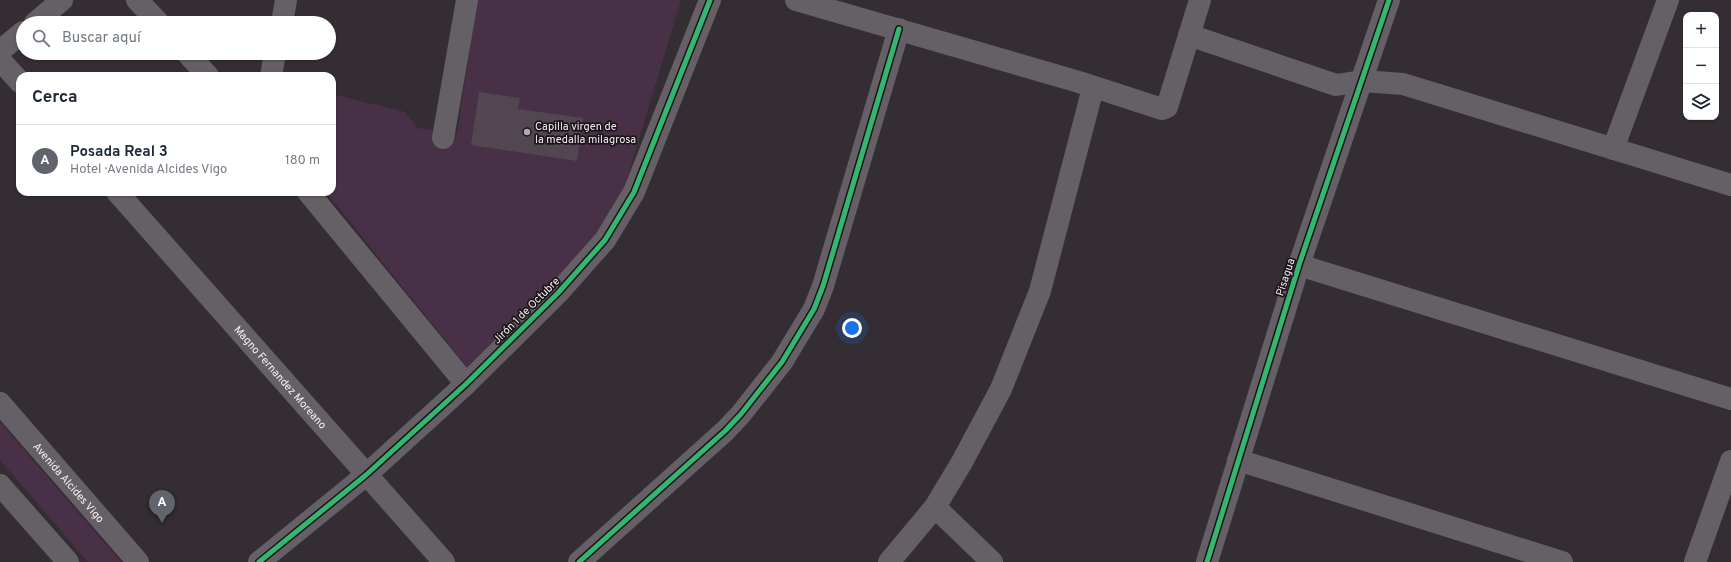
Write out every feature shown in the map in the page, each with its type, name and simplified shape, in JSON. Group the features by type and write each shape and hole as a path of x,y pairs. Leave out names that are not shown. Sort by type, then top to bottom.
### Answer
{"street":[{"path":"43,16 62,0"},
{"path":"137,0 152,16"},
{"path":"283,16 286,0"},
{"path":"443,138 467,0"},
{"name":"Jirón 1 de Octubre","path":"259,562 366,475 466,384 558,293 605,240 634,192 710,0"},
{"path":"796,0 1079,82 1093,88 1162,109 1167,107 1200,0"},
{"name":"Pisagua","path":"1207,562 1299,265 1389,0"},
{"path":"1613,149 1668,0"},
{"path":"579,562 725,431 750,404 789,353 814,309 823,286 899,29"},
{"path":"1189,35 1336,85 1362,81 1403,84 1731,185"},
{"path":"0,51 16,38"},
{"path":"0,60 16,78"},
{"path":"193,60 204,72"},
{"path":"272,72 274,60"},
{"path":"889,562 935,507 962,462 1001,389 1040,291 1093,88"},
{"name":"Magno Fernandez Moreano","path":"121,196 444,562"},
{"path":"311,196 466,384"},
{"path":"1299,265 1731,399"},
{"name":"Avenida Alcides Vigo","path":"0,402 138,562"},
{"path":"1238,460 1562,562"},
{"path":"1695,562 1731,461"},
{"path":"0,485 68,562"},
{"path":"935,507 992,562"}],"shaded area":[{"path":"477,0 681,0 624,189 580,258 467,367 329,196 336,196 336,95 405,112 418,128 457,134"},
{"path":"0,422 121,562 88,562 0,460"}],"building":[{"name":"Capilla virgen de la medalla milagrosa","path":"479,92 520,98 518,109 583,118 577,161 471,145"}],"cycle path":[{"path":"259,562 366,475 466,384 558,293 605,240 634,192 710,0"},
{"path":"1207,562 1299,265 1389,0"},
{"path":"579,562 725,431 741,414 782,362 814,309 823,286 899,29"}],"place":[{"name":"Capilla virgen de la medalla milagrosa","path":"527,132"},
{"name":"Posada Real 3","path":"162,523"}]}
